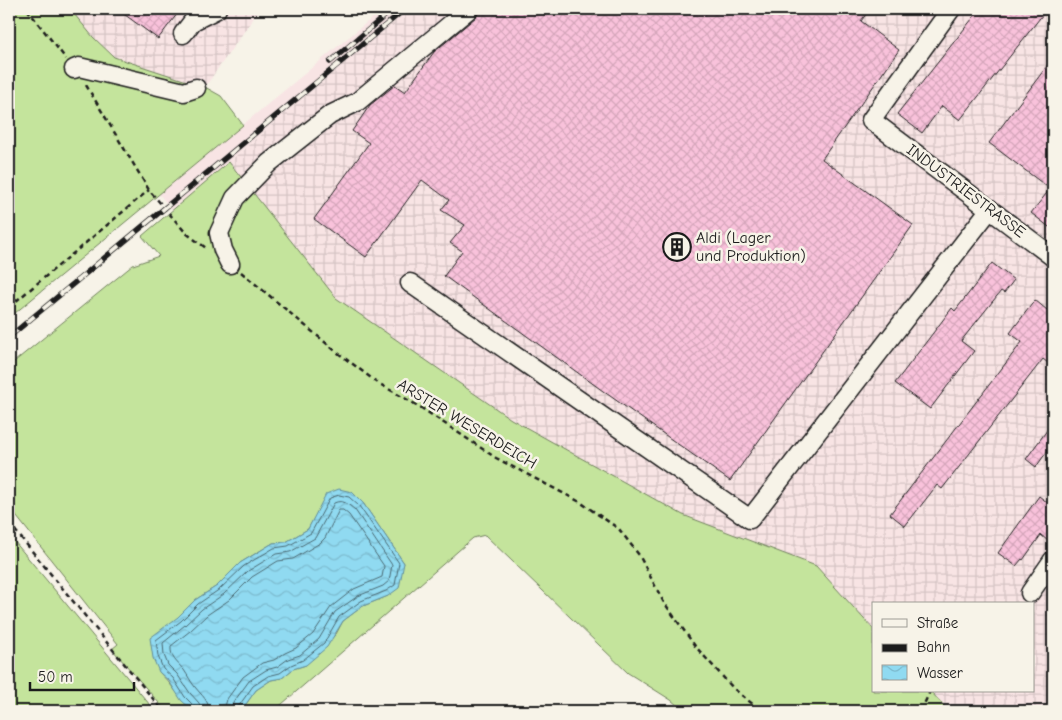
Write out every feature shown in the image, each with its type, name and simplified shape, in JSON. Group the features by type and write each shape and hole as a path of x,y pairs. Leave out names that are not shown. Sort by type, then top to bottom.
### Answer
{"street":[{"path":"183,34 193,21 216,9"},
{"path":"230,264 223,250 219,233 235,198 269,163 330,115 357,102 469,9"},
{"name":"INDUSTRIESTRASSE","path":"952,9 871,120 1053,257"},
{"path":"74,69 79,67 184,92 196,88"},
{"path":"410,283 750,519 990,209"},
{"path":"1030,593 1053,560"}],"path":[{"name":"ARSTER WESERDEICH","path":"28,9 91,92 149,190 186,233 245,275 338,353 378,382 420,407 496,458 580,502 619,529 639,555 663,601 695,646 733,688 761,711"},
{"path":"9,307 149,190"},
{"path":"9,523 163,711"},
{"path":"921,711 930,692"}],"shaded area":[{"path":"70,9 260,9 205,87 114,57 93,37"},
{"path":"383,9 410,9 341,65 173,211 159,194"},
{"path":"410,9 1053,9 1053,711 949,711 931,692 1034,692 1034,602 872,602 872,628 816,566 683,515 511,419 336,298 229,162 341,65"}],"green space":[{"path":"9,9 70,9 93,37 114,57 205,87 221,96 243,125 9,318"},
{"path":"229,162 336,298 511,419 683,515 816,566 872,628 872,692 931,692 949,711 684,711 671,700 628,673 485,535 473,538 274,711 241,711 256,690 271,680 282,678 293,669 306,665 336,634 343,621 363,606 388,596 404,563 363,503 316,515 308,529 286,542 273,543 240,563 217,586 195,600 178,617 159,672 193,711 166,711 112,649 118,644 9,507 9,366 133,265 159,256 142,236"},
{"path":"9,535 155,711 9,711"}],"water":[{"path":"339,489 352,492 363,503 404,563 399,588 388,596 363,606 343,621 327,647 306,665 293,669 282,678 271,680 256,690 241,711 193,711 181,700 169,681 159,672 153,658 150,638 178,617 195,600 217,586 240,563 273,543 286,542 308,529 326,494"}],"building":[{"path":"117,9 181,9 158,39"},
{"name":"Aldi (Lager und Produktion)","path":"479,9 870,9 861,21 899,50 822,159 913,225 730,481 444,276 462,251 450,243 465,225 441,210 449,200 422,180 366,257 314,219 369,143 352,131 370,105 395,85 405,92 434,52 476,17"},
{"path":"980,9 1047,9 960,120 942,106 922,133 897,114"},
{"path":"1053,58 1053,230 1031,213 1050,189 989,143"},
{"path":"992,263 1014,280 1004,293 1001,291 961,341 974,351 930,409 895,383 952,308 955,311"},
{"path":"1035,300 1047,310 1053,302 1053,356 1048,363 1043,359 942,489 937,485 905,526 890,514 1022,342 1010,333"},
{"path":"1053,422 1053,443 1036,467 1026,459"},
{"path":"1039,496 1053,507 1053,534 1048,541 1041,535 1023,560 1016,566 998,553"}],"railway":[{"path":"330,62 393,9"},
{"path":"9,337 405,9"}],"place":[{"name":"Aldi (Lager und Produktion)","path":"677,247"}]}
